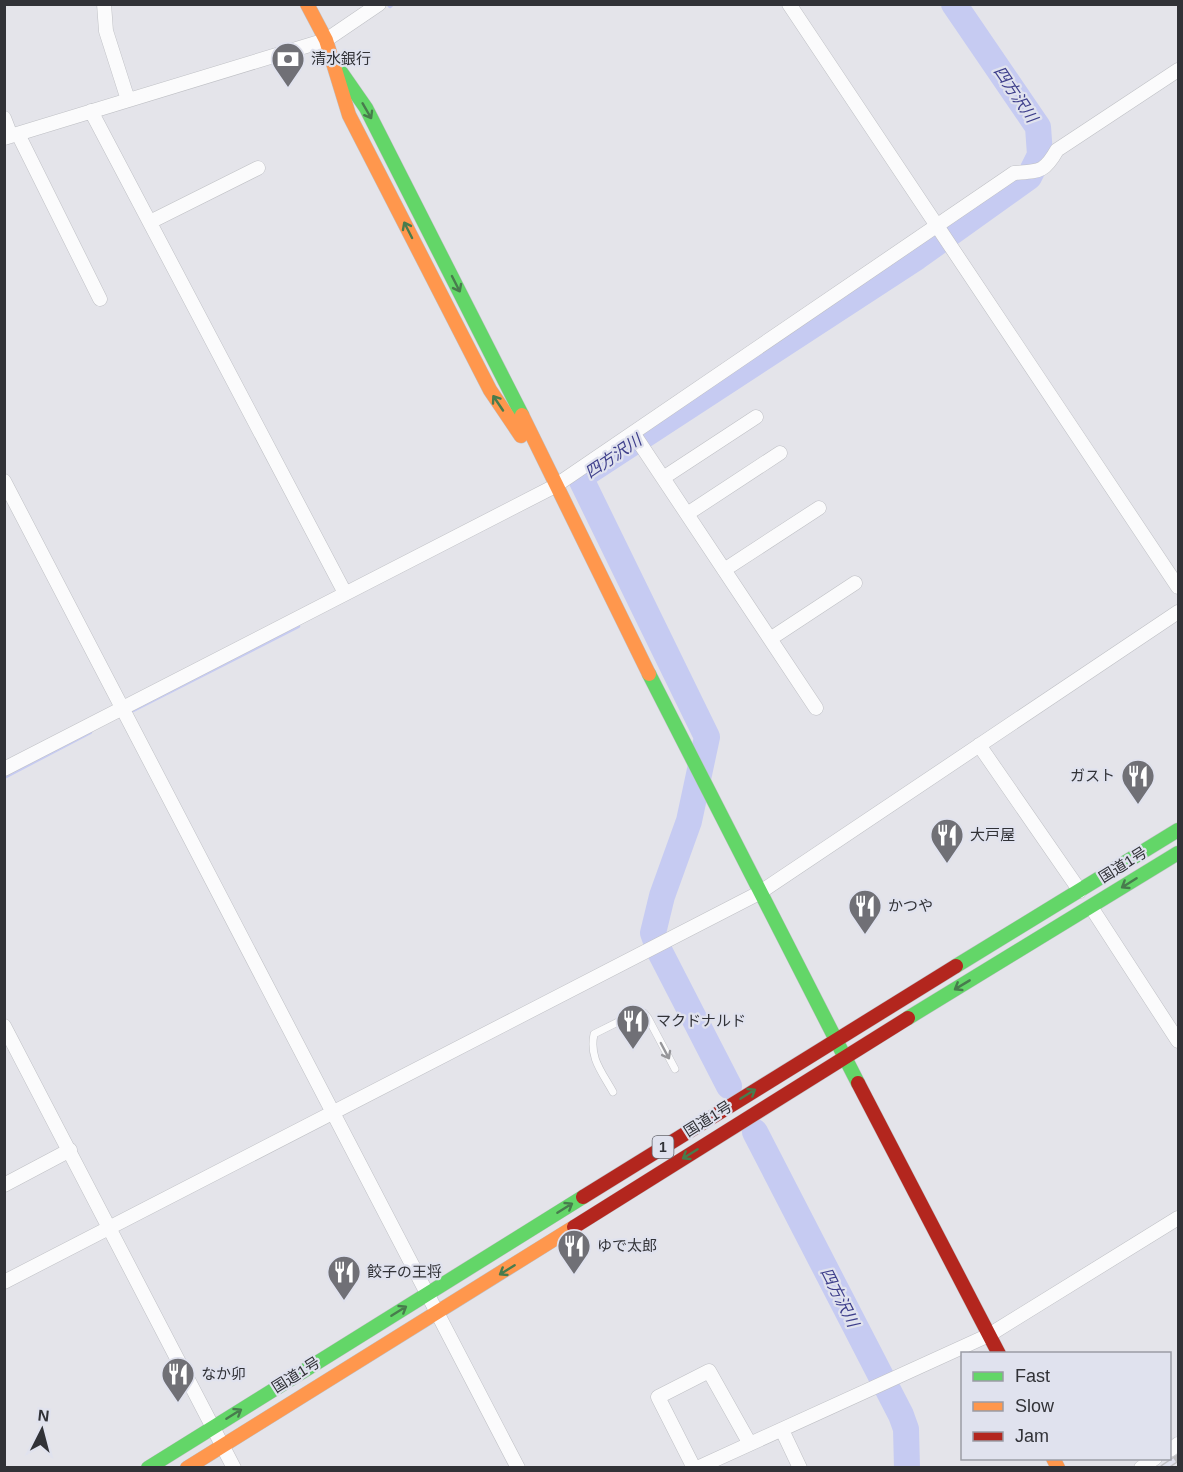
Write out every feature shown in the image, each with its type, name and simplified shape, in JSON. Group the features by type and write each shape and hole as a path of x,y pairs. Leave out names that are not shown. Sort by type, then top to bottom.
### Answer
{"main road":[{"path":"307,4 326,40 334,62 366,108 506,382 555,486 759,894 998,1352"},
{"name":"国道1号","path":"148,1467 835,1040 1179,830"},
{"name":"国道1号","path":"187,1467 437,1314 844,1057 1179,852"}],"street":[{"path":"104,4 106,31 128,99"},
{"path":"11,136 326,40 379,4"},
{"path":"789,4 936,228 1179,586"},
{"path":"4,769 555,486 1014,173 1041,170 1049,164 1057,150 1179,70"},
{"path":"91,111 345,593"},
{"path":"4,118 11,136 100,299"},
{"path":"150,222 258,168"},
{"path":"663,478 756,417"},
{"path":"633,433 816,708"},
{"path":"687,514 780,453"},
{"path":"4,481 518,1467"},
{"path":"724,570 819,508"},
{"path":"770,639 855,583"},
{"path":"4,1282 759,894 1179,612"},
{"path":"980,745 1080,891"},
{"path":"1091,907 1179,1041"},
{"path":"4,1026 234,1467"},
{"path":"4,1185 70,1150"},
{"path":"750,1444 709,1371 658,1397 695,1467 750,1444 782,1430 989,1335 1179,1218"},
{"path":"782,1430 800,1467"}],"lane":[{"path":"613,1092 591,1048 594,1034 638,1012 644,1013 648,1018 675,1069"}],"waterway":[{"name":"四方沢川","path":"729,1086 659,950 653,933 662,896 689,821 707,737 580,477 917,257 1029,177 1040,155 1038,127 954,4"},
{"path":"129,712 298,626"},
{"path":"4,777 90,732"},
{"name":"四方沢川","path":"755,1132 901,1415 906,1429 907,1468"}],"railway":[{"path":"1163,1468 1178,1458"}],"traffic: fast":[{"path":"334,62 366,108 522,415"},
{"path":"649,674 858,1083"},
{"path":"956,966 1178,830"},
{"path":"908,1018 1178,853"},
{"path":"148,1468 583,1197"}],"traffic: slow":[{"path":"307,4 326,40 349,115 490,390 521,436"},
{"path":"522,415 649,674"},
{"path":"187,1468 574,1227"},
{"path":"1054,1460 1058,1468"}],"traffic: jam":[{"path":"583,1197 956,966"},
{"path":"574,1227 908,1018"},
{"path":"858,1083 998,1352"}],"place":[{"name":"清水銀行","path":"288,88"},
{"name":"ガスト","path":"1138,805"},
{"name":"大戸屋","path":"947,864"},
{"name":"かつや","path":"865,935"},
{"name":"マクドナルド","path":"633,1050"},
{"name":"ゆで太郎","path":"574,1275"},
{"name":"餃子の王将","path":"344,1301"},
{"name":"なか卯","path":"178,1403"}]}
